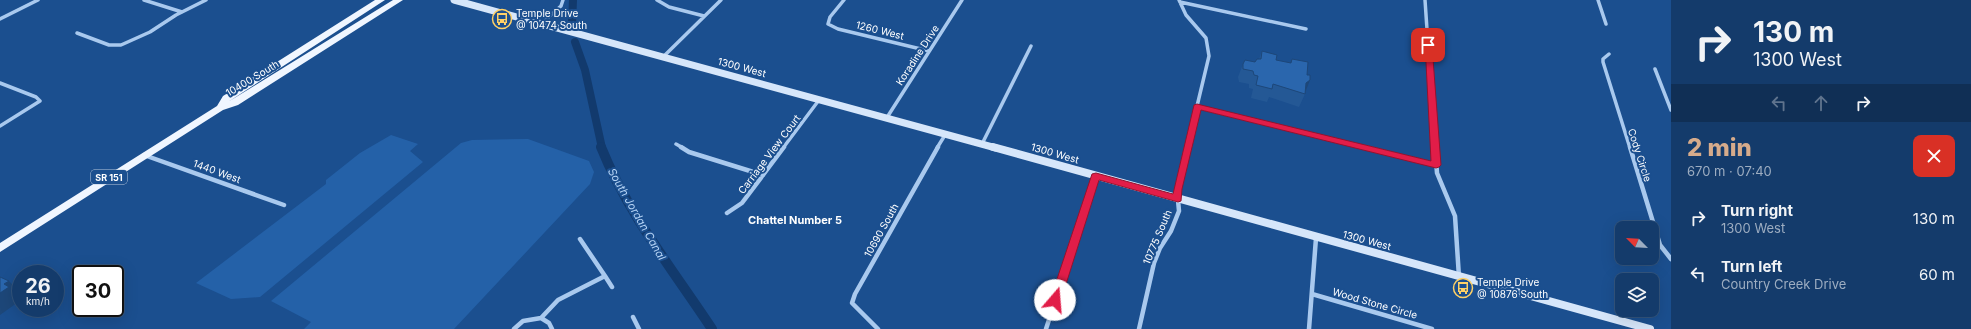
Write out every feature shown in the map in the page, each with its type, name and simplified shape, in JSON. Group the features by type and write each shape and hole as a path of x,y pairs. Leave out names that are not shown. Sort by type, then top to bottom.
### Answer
{"main road":[{"name":"10400 South","path":"220,108 226,98 381,0"},
{"name":"10400 South","path":"220,108 235,103 399,0"},
{"name":"SR 151","path":"0,248 220,108"}],"street":[{"path":"0,19 38,0"},
{"path":"144,0 182,12"},
{"path":"77,33 109,45 118,46 145,35 182,12 206,0"},
{"name":"1300 West","path":"454,0 1650,329"},
{"path":"542,23 561,6 563,0"},
{"path":"657,0 669,7 704,16"},
{"path":"663,57 721,0"},
{"name":"1260 West","path":"844,0 830,17 828,24 838,28 929,51"},
{"name":"Koradine Drive","path":"886,119 962,0"},
{"path":"1424,0 1436,165 1439,181 1449,199 1455,216 1460,277"},
{"path":"1598,0 1606,24"},
{"path":"1179,1 1306,29"},
{"name":"10775 South","path":"1139,329 1154,263 1176,221 1178,211 1177,189 1209,56 1210,47 1203,31 1183,10 1179,1"},
{"path":"982,144 1031,46"},
{"name":"Cody Circle","path":"1609,54 1603,59 1603,62 1660,245 1663,251 1671,259"},
{"path":"1655,69 1671,110"},
{"path":"0,83 36,97 40,101 0,126"},
{"name":"Carriage View Court","path":"727,214 742,202 819,100"},
{"path":"1197,107 1436,165"},
{"name":"10690 South","path":"878,329 852,303 855,294 945,134"},
{"path":"676,144 689,152 763,175"},
{"name":"1440 West","path":"144,155 284,205"},
{"path":"1046,329 1096,176"},
{"path":"580,238 612,287"},
{"path":"1309,329 1316,238"},
{"path":"514,329 523,321 541,318 558,300 605,276"},
{"name":"Wood Stone Circle","path":"1312,294 1432,329"},
{"path":"632,317 639,329"},
{"path":"541,318 549,323 552,329"}],"shaded area":[{"path":"391,135 418,144 410,151 423,162 260,297 231,299 196,283 326,184 326,180 360,153"},
{"path":"528,139 589,161 594,172 590,184 454,329 304,329 311,322 271,301 461,143 472,140"}],"building":[{"path":"1262,51 1277,55 1276,60 1291,63 1292,59 1308,62 1307,75 1310,75 1310,80 1306,83 1305,94 1273,84 1272,89 1256,85 1258,76 1254,75 1253,71 1243,69 1243,64 1245,60 1255,62 1257,59 1261,59"},
{"path":"0,277 9,281 4,284 9,287 0,293"}],"waterway":[{"name":"South Jordan Canal","path":"572,23 573,0"},
{"name":"South Jordan Canal","path":"575,42 585,70 602,148"},
{"name":"South Jordan Canal","path":"601,147 624,195 652,241 712,329"}],"place":[{"name":"Temple Drive @ 10474 South","path":"502,19"},
{"name":"Temple Drive @ 10876 South","path":"1463,288"}],"district":[{"name":"Chattel Number 5","path":"795,220"}],"route":[{"path":"1055,300 1096,176 1178,198 1177,189 1197,107 1436,165 1428,45"}]}
